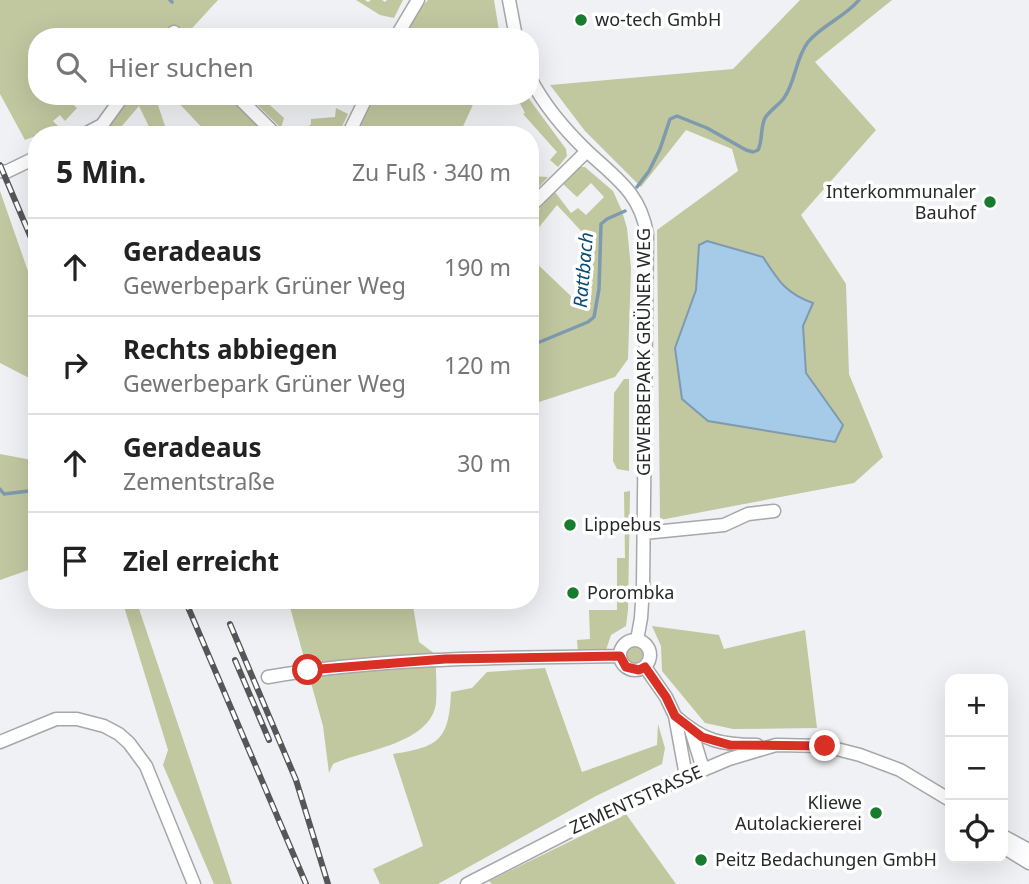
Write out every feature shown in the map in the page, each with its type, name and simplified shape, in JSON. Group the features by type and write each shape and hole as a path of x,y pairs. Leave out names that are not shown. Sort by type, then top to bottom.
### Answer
{"street":[{"path":"401,28 418,0"},
{"path":"509,0 514,28"},
{"name":"GEWERBEPARK GRÜNER WEG","path":"539,91 563,126 633,195 640,207 647,234 644,533 641,618 637,640 644,642 649,648 649,662 645,667 666,697 675,716 686,776"},
{"path":"100,126 116,105"},
{"path":"246,105 267,126"},
{"path":"352,126 363,105"},
{"path":"539,198 587,151"},
{"path":"1,171 6,172 28,161"},
{"path":"644,533 724,525 748,514 774,511"},
{"path":"637,640 624,644 620,656 626,667 639,670 645,667"},
{"path":"268,677 308,670 445,659 620,656"},
{"name":"GEWERBEPARK GRÜNER WEG","path":"675,716 691,730 712,741 730,745 776,745"},
{"path":"0,742 56,719 77,719 104,726 119,734 146,766 194,884"},
{"path":"691,730 703,769"},
{"name":"ZEMENTSTRASSE","path":"467,884 592,818 703,769 776,745 825,746 842,750 900,770 946,800"},
{"path":"1008,841 1029,840"},
{"path":"1008,842 1029,850"},
{"path":"1008,844 1029,863"}],"green space":[{"path":"0,0 218,0 192,28 28,28 28,105 74,105 77,108 65,121 60,115 53,121 58,126 28,126 28,139 25,140 0,94"},
{"path":"356,0 403,0 394,18 380,15"},
{"path":"428,0 494,0 499,28 409,28 417,12"},
{"path":"800,0 892,0 815,62 876,130 801,215 846,284 849,374 883,457 854,483 660,520 657,230 738,171 732,149 686,130 641,187 585,131 550,85 733,69"},
{"path":"119,105 158,105 165,126 149,126 139,106 122,126 109,126 106,121"},
{"path":"181,105 242,105 265,126 200,126"},
{"path":"257,105 270,105 284,118 282,126"},
{"path":"371,105 473,105 463,126 360,126"},
{"path":"521,105 534,105 566,149 567,156 558,167 550,160 557,152 539,132 539,126 534,126 523,114 525,113"},
{"path":"336,108 348,114 342,126 309,126 311,119 335,117"},
{"path":"579,167 585,167 613,191 622,211 627,228 631,268 628,359 615,377 539,402 539,266 575,300 586,296 589,290 583,233 557,205 539,227 539,211 555,192 571,213 578,208 586,215 604,197 591,183 577,197 563,184"},
{"path":"539,176 548,177 539,187"},
{"path":"0,191 28,271 28,377 0,363"},
{"path":"624,379 629,379 629,471 617,469 613,461 614,393"},
{"path":"0,454 28,459 28,570 0,580"},
{"path":"630,491 626,626 611,635 605,653 578,652 577,640 590,639 589,610 617,610 617,558 625,558 624,492"},
{"path":"125,609 139,609 232,884 214,884 163,765 168,750"},
{"path":"290,609 414,609 419,642 435,654 436,703 431,717 409,737 333,764 329,773 323,726"},
{"path":"652,626 719,635 724,649 805,630 817,728 733,729 705,723 662,671 661,646"},
{"path":"635,647 641,649 641,661 635,663 629,661 627,655 629,649"},
{"path":"545,668 582,772 657,745 658,724 665,748 662,764 596,796 438,884 380,884 373,869 423,846 393,754 421,748 438,738 448,721 451,692 472,688 487,672"},
{"path":"626,814 676,884 492,884 489,881"}],"water":[{"path":"707,241 763,257 783,285 795,295 813,303 803,326 806,373 843,425 835,442 708,421 682,399 675,348 696,290 699,245"}],"waterway":[{"name":"Rattbach","path":"637,187 660,149 670,119 677,116 707,128 746,150 758,150 765,118 788,91 800,56 808,42 859,0"},
{"name":"Rattbach","path":"539,342 594,317 599,289 601,224 625,211"},
{"name":"Rattbach","path":"0,489 4,494 28,491"}],"railway":[{"path":"0,165 28,231"},
{"path":"189,609 306,884"},
{"path":"230,624 296,780 328,884"},
{"path":"235,660 269,740"}],"place":[{"name":"wo-tech GmbH","path":"581,20"},
{"name":"Interkommunaler Bauhof","path":"990,202"},
{"name":"Lippebus","path":"570,525"},
{"name":"Porombka","path":"573,593"},
{"name":"Kliewe Autolackiererei","path":"876,813"},
{"name":"Peitz Bedachungen GmbH","path":"701,860"}],"route":[{"path":"308,670 445,659 620,656 621,662 632,670 645,667 666,697 675,716 702,737 730,745 825,746"}]}
